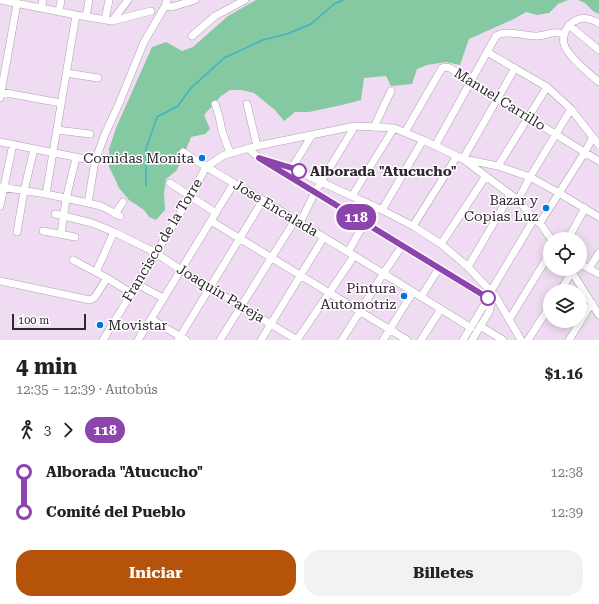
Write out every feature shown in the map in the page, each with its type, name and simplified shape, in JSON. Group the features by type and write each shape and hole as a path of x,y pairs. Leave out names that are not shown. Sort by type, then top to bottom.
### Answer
{"street":[{"path":"0,0 109,21 151,11"},
{"path":"41,8 43,0"},
{"path":"59,12 61,0"},
{"path":"86,17 89,0"},
{"path":"109,0 109,21"},
{"path":"109,21 128,0"},
{"path":"88,203 95,161 144,42 166,3 172,7 195,0"},
{"path":"192,36 214,16 245,0"},
{"path":"15,2 0,94 62,103"},
{"path":"46,194 76,15"},
{"path":"599,23 591,19 578,19 569,25 564,34 563,43 567,52 599,82"},
{"path":"569,25 599,50"},
{"path":"435,146 496,36 502,33 525,36 538,36 554,32 564,34"},
{"path":"487,52 547,87 571,109 599,146"},
{"name":"Manuel Carrillo","path":"405,132 442,68 446,67 450,68 599,161"},
{"path":"412,226 460,158 515,68"},
{"path":"66,73 98,78"},
{"path":"498,166 547,87"},
{"path":"374,126 391,91"},
{"path":"215,104 222,131 230,153"},
{"path":"247,104 257,146"},
{"path":"518,200 530,177 571,109"},
{"path":"220,340 271,258 298,221 355,126"},
{"name":"Francisco de la Torre","path":"103,340 190,197 206,167 219,158 230,153 248,148 355,126 394,128 460,158 518,200 546,232"},
{"path":"352,196 394,128"},
{"path":"57,130 90,134"},
{"path":"292,168 312,135"},
{"path":"463,340 483,307 493,296 537,221 559,193 585,152 592,137"},
{"path":"382,210 423,140"},
{"path":"0,142 95,161"},
{"path":"0,206 2,187 13,144"},
{"path":"248,148 259,158 402,246 439,268 493,296"},
{"path":"17,232 24,191 34,149"},
{"name":"Jose Encalada","path":"183,152 471,328"},
{"path":"61,234 66,199 76,158"},
{"path":"259,158 292,168 374,206 412,226 441,244 468,267 493,296 520,340"},
{"path":"460,158 498,166 530,177 599,217"},
{"path":"441,244 486,176"},
{"path":"170,183 216,213"},
{"path":"138,340 234,183"},
{"path":"2,187 46,194 101,206 118,215 123,202"},
{"path":"468,267 510,195"},
{"path":"151,319 181,339 210,287 263,200"},
{"path":"297,340 330,293 374,206"},
{"path":"572,232 585,208"},
{"name":"Joaquín Pareja","path":"55,214 92,223 156,253 181,270 297,340"},
{"path":"211,222 407,340"},
{"path":"43,231 75,237"},
{"path":"96,272 114,232"},
{"path":"261,340 324,237"},
{"path":"342,340 402,246"},
{"path":"599,253 589,268 599,274"},
{"path":"73,260 132,293"},
{"path":"509,320 543,264"},
{"path":"421,297 439,268"},
{"path":"574,276 599,313"},
{"path":"0,281 90,300 95,298 107,278"},
{"path":"137,284 163,298"},
{"path":"382,340 413,292"},
{"path":"472,340 488,312 493,296"},
{"path":"569,340 592,303"},
{"path":"422,340 441,309"},
{"path":"528,340 543,317"},
{"path":"480,326 503,340"}],"green space":[{"path":"256,0 568,0 558,4 549,13 537,15 526,12 469,39 460,65 446,62 427,65 417,69 412,84 391,86 386,76 364,78 361,100 309,112 295,112 284,121 275,110 254,93 241,90 230,90 221,96 204,115 210,129 205,134 191,137 176,171 166,179 164,193 165,210 156,220 149,217 144,210 129,200 119,188 109,167 109,149 116,128 152,47 166,42 182,51 193,47 228,16"},
{"path":"578,0 599,0 599,14 593,11 585,3"}],"waterway":[{"path":"146,186 146,149 157,117 178,106 190,89 224,58 263,40 287,34 311,24 334,4 343,0"}],"bus line":[{"name":"118","path":"299,171 259,158 488,298"}],"place":[{"name":"Comidas Monita","path":"202,158"},
{"name":"Alborada \"Atucucho\"","path":"299,171"},
{"name":"Bazar y Copias Luz","path":"546,208"},
{"name":"Pintura Automotriz","path":"404,296"},
{"name":"Movistar","path":"100,325"}]}
